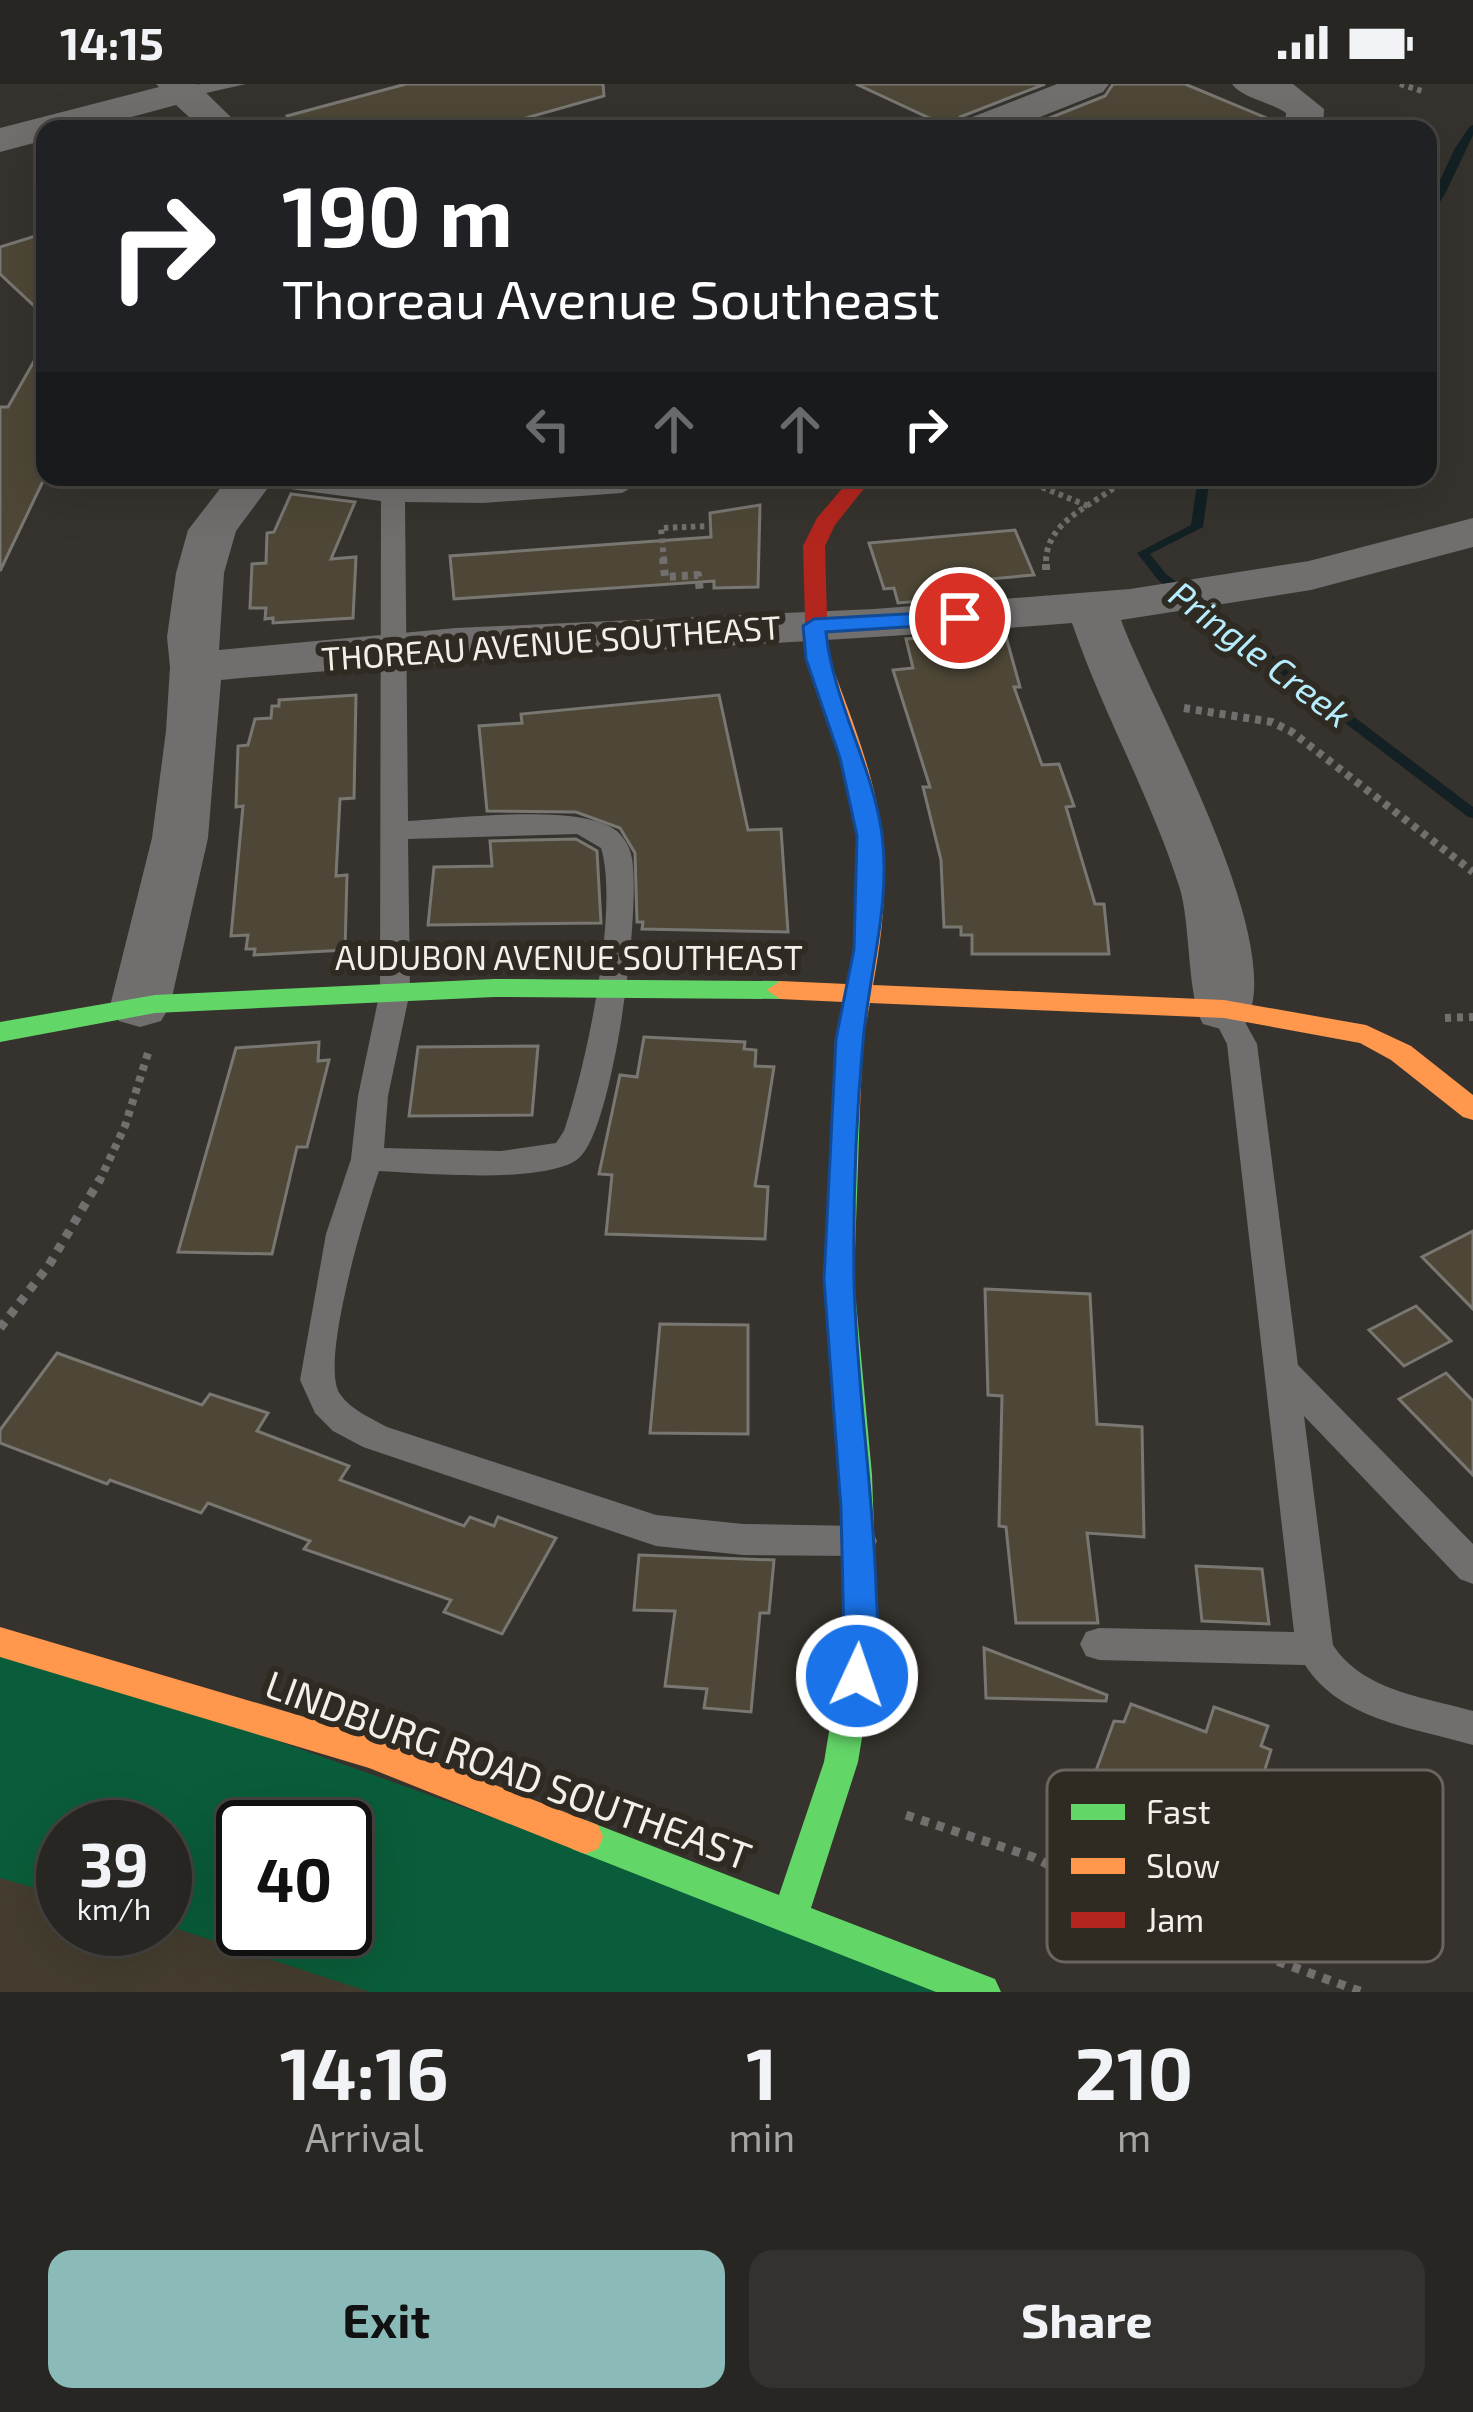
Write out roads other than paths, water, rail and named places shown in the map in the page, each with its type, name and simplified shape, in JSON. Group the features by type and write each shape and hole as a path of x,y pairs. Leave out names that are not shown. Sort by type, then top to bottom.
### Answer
{"street":[{"path":"999,120 1090,84"},
{"path":"1252,84 1280,92 1305,109 1304,120"},
{"path":"64,120 180,88 214,120"},
{"path":"2,137 36,128"},
{"path":"146,1021 180,838 196,667 192,637 196,598 212,530 246,486"},
{"path":"790,1916 820,1835 853,1712 861,1641 859,1541 839,1280 850,1039 870,910 870,836 849,749 817,659 814,626 814,546 851,486"},
{"name":"THOREAU AVENUE SOUTHEAST","path":"196,667 393,649 814,626 1219,589 1311,575 1473,532"},
{"path":"1090,599 1130,710 1199,850 1226,964 1224,1009"},
{"name":"AUDUBON AVENUE SOUTHEAST","path":"0,1032 146,1021 395,991 860,991 1224,1009 1366,1035 1402,1053 1473,1110"},
{"name":"LINDBURG ROAD SOUTHEAST","path":"0,1642 372,1753 982,1992"}],"lane":[{"path":"180,88 237,84"},
{"path":"310,486 360,494 394,486"},
{"path":"398,486 393,649 395,991 373,1096 367,1159 342,1234 317,1380 327,1402 344,1421 375,1437 657,1532 859,1541"},
{"path":"435,486 581,490 622,486"},
{"path":"367,1159 539,1160 573,1147 585,1126 610,989 618,855 605,834 579,825 394,830"},
{"path":"1224,1009 1242,1043 1315,1649 1325,1671 1346,1687 1473,1729"},
{"path":"1285,1374 1473,1568"},
{"path":"1099,1644 1315,1649"}],"waterway":[{"name":"Pringle Creek","path":"1437,198 1473,128"},
{"name":"Pringle Creek","path":"1203,486 1197,527 1143,553 1162,577 1473,814"}]}
